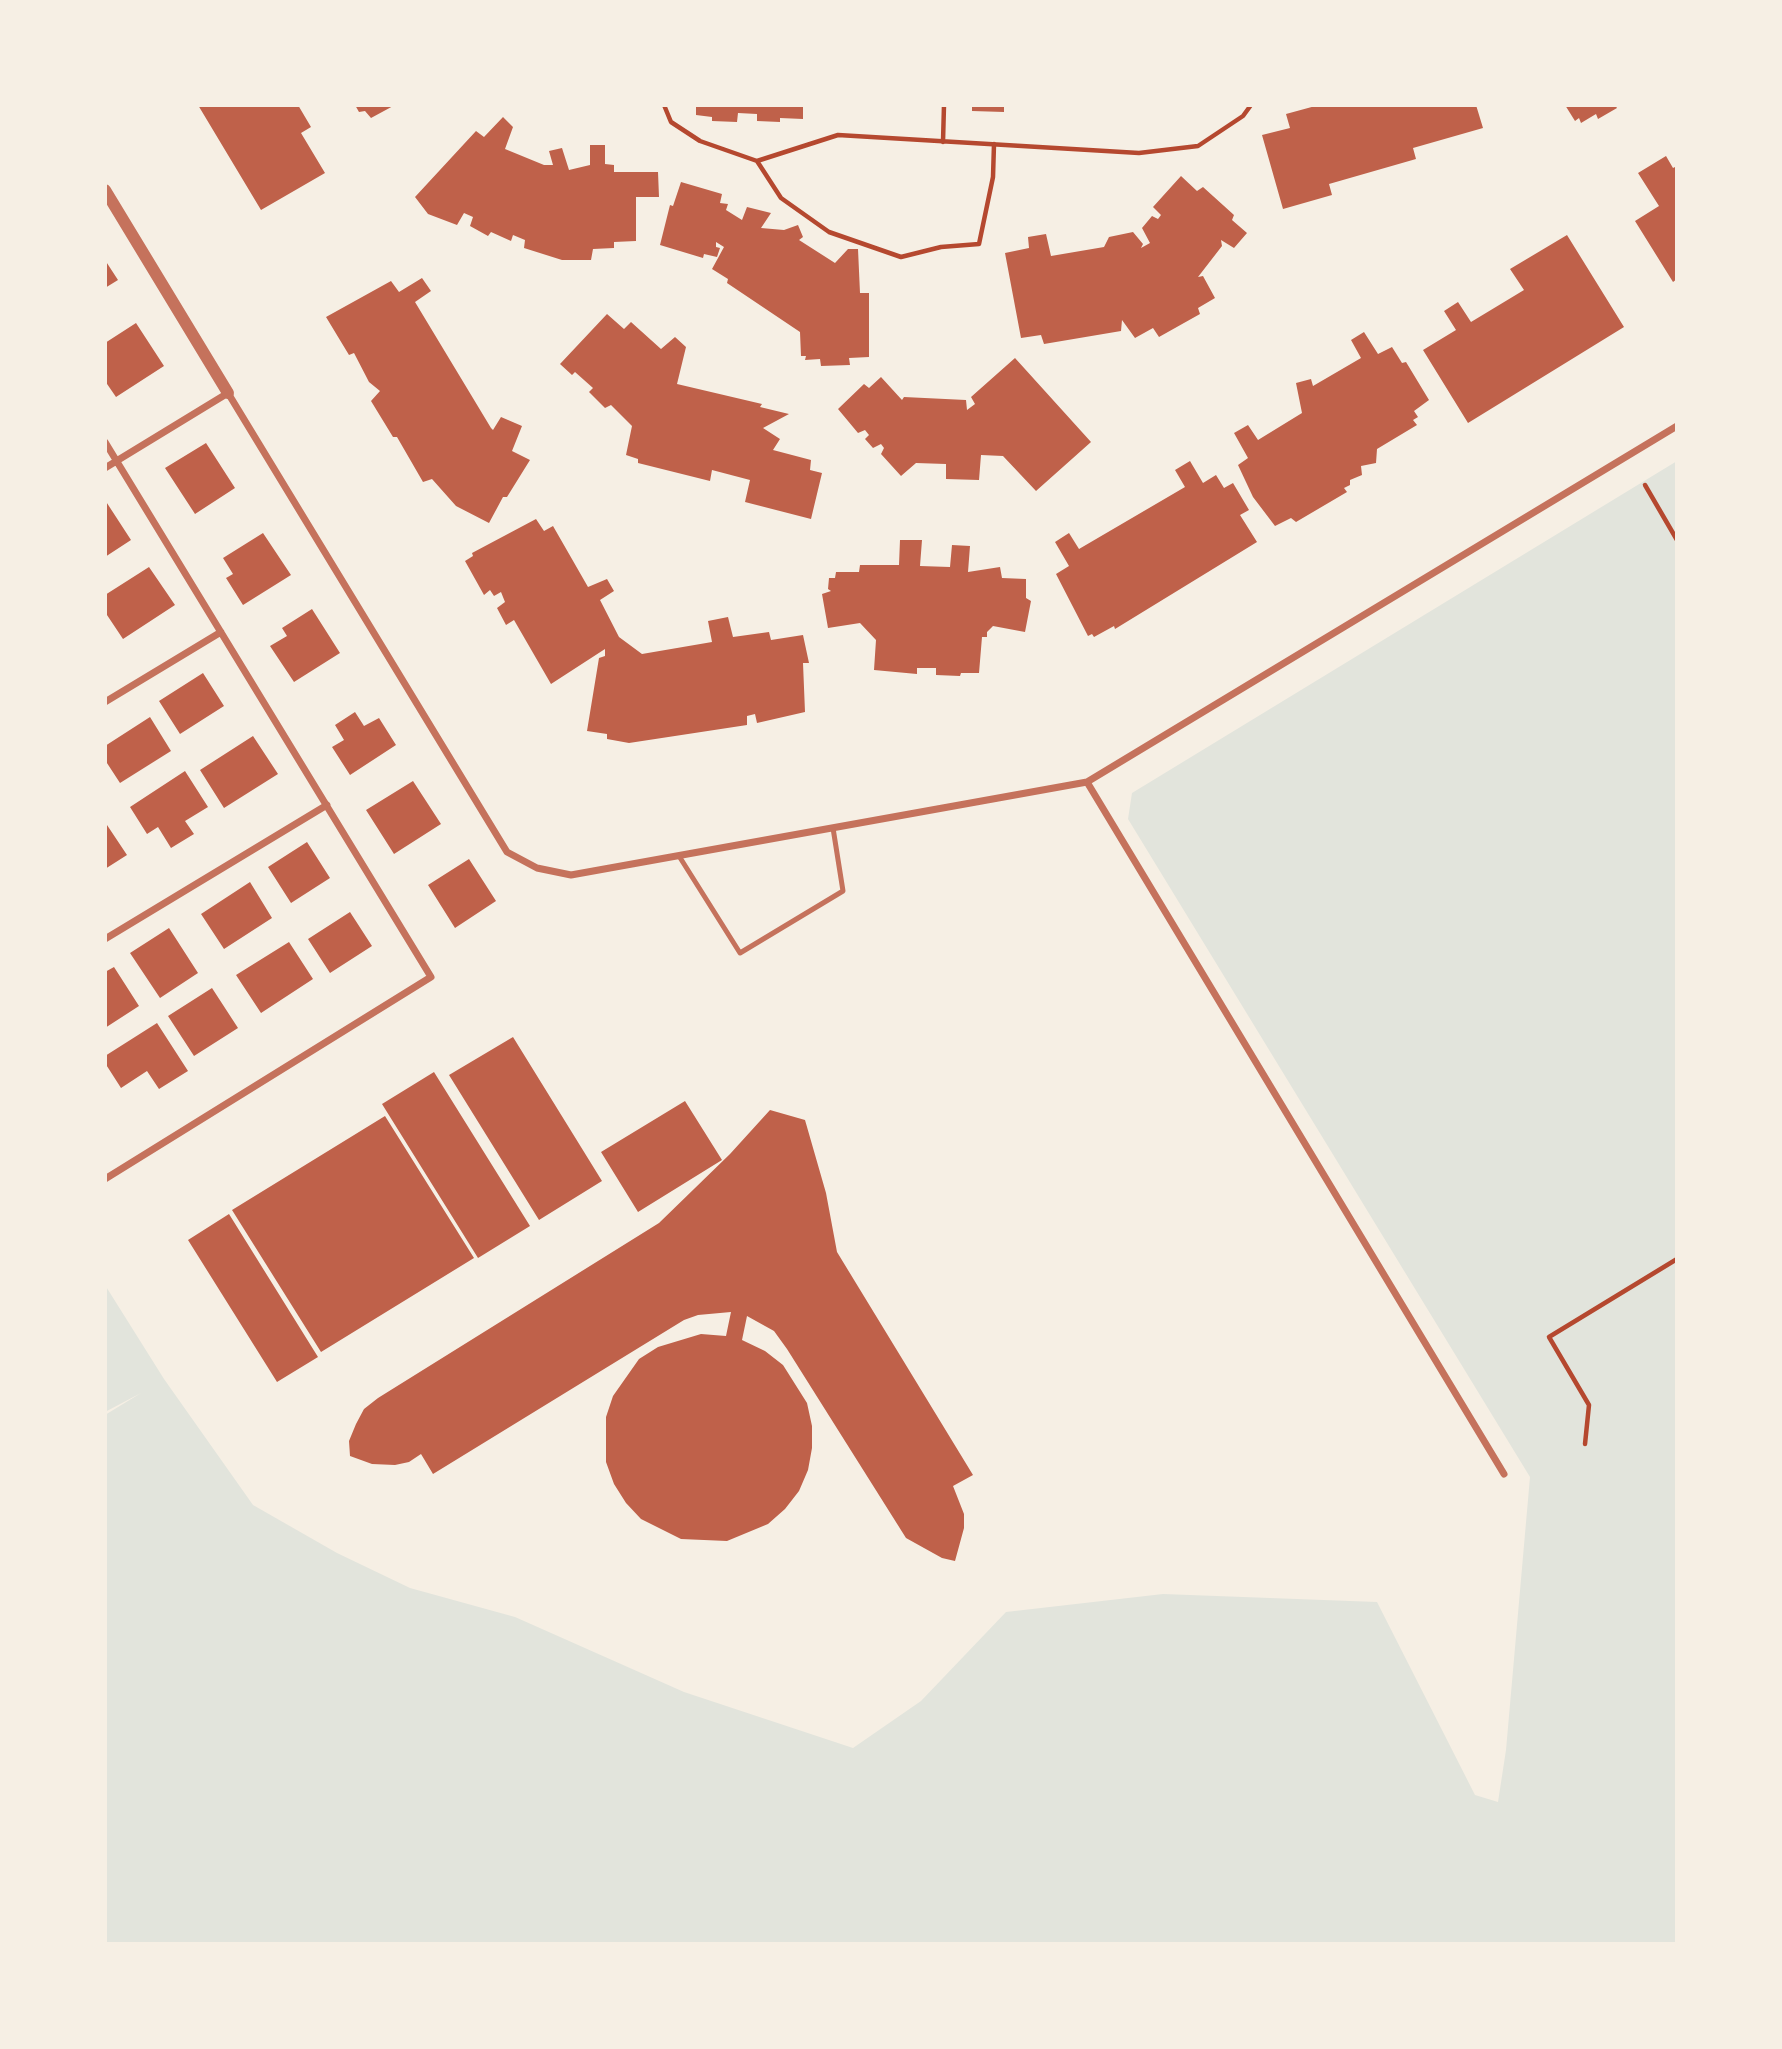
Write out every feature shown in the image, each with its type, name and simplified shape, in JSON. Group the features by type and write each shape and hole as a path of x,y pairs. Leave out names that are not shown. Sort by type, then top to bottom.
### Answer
{"street":[{"path":"105,190 507,852 537,869 571,876 1087,782 1677,426"},
{"path":"105,468 228,393"},
{"path":"105,442 431,977 105,1179"},
{"path":"105,702 221,632"},
{"path":"1087,782 1504,1474"},
{"path":"105,939 327,805"}],"lane":[{"path":"679,856 740,953 843,891 833,828"}],"path":[{"path":"664,105 671,122 700,141 757,161 838,135 1139,153 1198,146 1243,116 1251,105"},
{"path":"943,142 944,105"},
{"path":"757,161 781,198 829,232 901,257 941,247 979,244 993,177 994,144"},
{"path":"1644,485 1677,540"},
{"path":"1585,1444 1589,1405 1549,1337 1677,1259"}],"shaded area":[{"path":"1677,461 1677,1944 105,1944 105,1415 141,1393 105,1412 105,1285 164,1379 253,1505 337,1553 410,1588 515,1617 684,1692 853,1748 921,1701 1006,1612 1163,1594 1377,1602 1475,1795 1498,1802 1506,1750 1530,1477 1128,819 1132,793"}],"building":[{"path":"198,105 298,105 311,127 301,133 325,173 261,210"},
{"path":"355,105 395,105 371,118 365,111 359,112"},
{"path":"696,105 803,105 803,119 757,121 757,114 738,113 737,122 712,121 712,117 696,115"},
{"path":"972,105 1004,105 1004,112 972,111"},
{"path":"1319,105 1476,105 1483,128 1413,148 1416,159 1329,184 1332,195 1283,209 1262,135 1290,128 1286,114"},
{"path":"1565,105 1615,105 1617,108 1598,119 1596,114 1581,123 1579,118 1575,121"},
{"path":"503,117 513,127 505,149 544,165 553,165 549,151 562,148 569,170 590,165 590,145 605,145 605,164 614,165 614,172 658,172 659,197 636,197 636,241 614,242 614,248 593,249 591,260 562,260 524,248 525,240 513,235 511,241 491,232 488,236 470,226 473,217 464,213 457,225 428,214 415,197 476,131 484,137"},
{"path":"1666,156 1673,168 1677,166 1677,279 1673,282 1635,221 1659,206 1638,173"},
{"path":"1181,176 1197,191 1203,187 1234,215 1232,220 1247,233 1234,248 1221,240 1222,246 1198,277 1203,276 1215,298 1198,308 1200,314 1159,337 1153,328 1135,338 1122,320 1121,331 1044,344 1041,335 1021,338 1005,253 1029,248 1028,237 1046,234 1051,256 1104,247 1109,237 1133,232 1143,244 1141,248 1150,243 1142,228 1152,216 1158,219 1161,215 1153,207"},
{"path":"681,182 722,194 720,203 728,204 726,210 742,220 747,207 771,213 761,228 784,230 798,225 803,237 799,240 835,263 848,249 858,249 860,293 869,293 869,357 849,358 850,365 821,366 820,359 805,360 806,356 801,356 800,332 727,283 728,279 712,269 724,247 716,242 716,247 720,248 717,257 704,254 703,258 660,245 670,205 673,206"},
{"path":"1567,235 1624,327 1468,423 1423,350 1456,330 1444,311 1458,302 1471,322 1524,290 1510,269"},
{"path":"105,260 118,280 105,288"},
{"path":"422,278 431,291 415,302 491,428 493,430 501,417 522,426 512,451 530,460 507,497 503,497 489,523 456,506 432,479 423,482 397,437 393,437 371,401 380,391 369,382 354,353 349,355 326,317 391,281 399,292"},
{"path":"607,314 624,329 631,322 661,349 675,337 686,347 677,384 762,404 760,407 789,414 763,428 780,439 773,450 811,460 810,470 822,473 811,519 745,502 750,480 712,470 710,481 638,463 638,459 626,455 632,426 611,405 605,408 589,392 593,388 575,372 572,375 560,364"},
{"path":"136,323 164,366 116,397 105,381 105,343"},
{"path":"1364,332 1378,354 1392,347 1402,363 1406,362 1429,400 1414,411 1418,417 1413,420 1417,425 1377,449 1376,463 1361,466 1362,475 1350,480 1350,485 1344,488 1347,492 1296,522 1291,518 1275,526 1253,497 1238,465 1248,458 1234,433 1248,425 1258,440 1302,413 1296,383 1311,379 1313,386 1361,358 1351,340"},
{"path":"1015,358 1091,442 1036,491 1003,456 981,455 979,480 946,479 946,464 916,463 901,476 881,454 884,448 881,444 873,448 865,439 869,435 865,430 858,433 838,409 864,384 869,388 881,377 902,400 904,397 966,400 967,410 975,404 971,397"},
{"path":"206,443 235,488 195,514 165,468"},
{"path":"1190,461 1203,483 1216,475 1224,488 1233,483 1249,510 1240,515 1257,542 1115,629 1114,626 1094,637 1092,634 1088,636 1056,574 1069,566 1055,542 1069,533 1079,549 1185,487 1175,470"},
{"path":"105,500 131,540 105,557"},
{"path":"536,519 544,531 553,526 588,587 607,579 614,591 600,600 619,637 642,654 712,642 708,621 728,617 733,637 769,632 771,640 803,635 809,663 803,663 805,712 757,723 755,714 747,716 747,725 629,743 607,739 607,734 587,731 599,658 605,656 605,649 551,684 514,620 506,625 497,608 505,602 501,592 494,596 490,590 484,595 465,561 473,556 472,553"},
{"path":"263,533 291,575 243,605 226,578 233,574 223,558"},
{"path":"900,540 922,540 920,566 950,567 952,545 970,546 968,572 1000,567 1002,578 1026,579 1026,598 1031,601 1025,632 993,626 987,632 987,637 982,637 979,673 961,673 960,676 936,675 936,668 917,668 917,674 874,670 876,640 860,623 828,628 822,594 831,591 828,589 829,578 835,578 836,572 859,572 860,565 899,565"},
{"path":"149,567 175,605 123,639 105,612 105,595"},
{"path":"312,609 340,653 294,682 270,646 287,636 282,628"},
{"path":"203,673 224,706 180,734 159,701"},
{"path":"355,712 364,726 379,718 396,745 350,775 332,747 344,740 335,725"},
{"path":"150,717 171,751 120,783 105,760 105,746"},
{"path":"253,736 278,774 224,808 200,770"},
{"path":"185,771 208,807 185,821 194,834 171,848 158,827 147,834 130,807"},
{"path":"413,781 441,824 394,854 366,810"},
{"path":"107,825 127,855 105,869 105,826"},
{"path":"307,842 330,878 291,903 268,867"},
{"path":"469,859 496,901 455,928 428,885"},
{"path":"250,882 272,918 224,949 201,914"},
{"path":"350,912 372,946 330,973 308,939"},
{"path":"169,928 198,973 160,998 130,953"},
{"path":"289,942 313,979 261,1013 236,975"},
{"path":"114,967 139,1006 105,1028 105,972"},
{"path":"212,988 238,1028 194,1056 168,1016"},
{"path":"157,1023 188,1071 159,1089 147,1071 121,1088 105,1063 105,1056"},
{"path":"513,1037 602,1181 539,1220 449,1075"},
{"path":"434,1072 530,1226 478,1258 382,1104"},
{"path":"685,1101 722,1160 638,1212 601,1152"},
{"path":"770,1110 805,1120 826,1193 837,1252 973,1475 953,1486 964,1514 964,1528 955,1561 942,1558 906,1538 787,1349 774,1331 747,1316 742,1340 765,1351 783,1365 807,1403 812,1426 812,1448 808,1470 799,1491 785,1509 768,1524 727,1541 681,1539 641,1519 626,1503 614,1484 606,1462 606,1417 613,1396 639,1359 658,1347 701,1334 726,1336 731,1312 698,1315 684,1320 433,1474 421,1454 409,1462 395,1465 372,1464 350,1456 349,1441 364,1409 659,1223 730,1154"},
{"path":"385,1116 474,1258 321,1352 232,1210"},
{"path":"229,1214 318,1357 277,1382 188,1240"}]}
